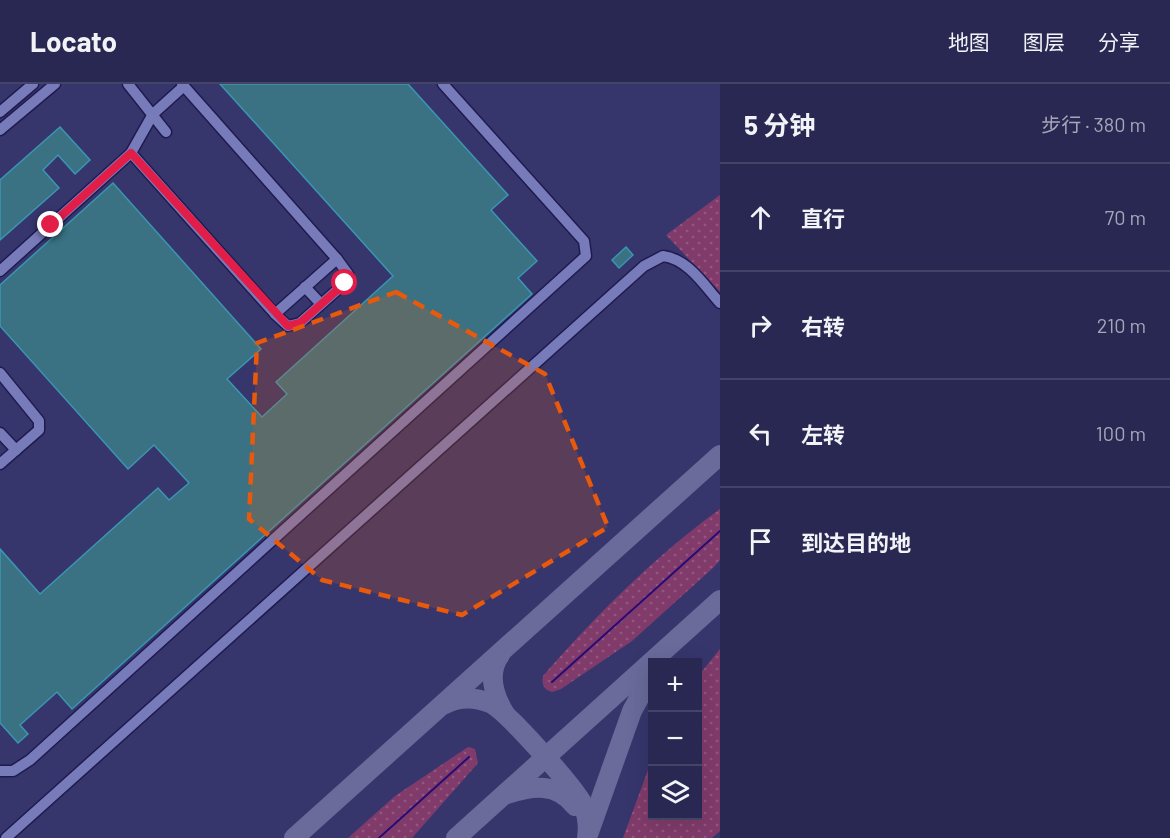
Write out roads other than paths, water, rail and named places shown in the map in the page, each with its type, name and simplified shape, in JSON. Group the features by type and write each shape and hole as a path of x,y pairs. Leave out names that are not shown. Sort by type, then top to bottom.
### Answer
{"street":[{"path":"0,112 33,84"},
{"path":"0,130 55,84"},
{"path":"0,771 13,771 30,760 586,256 584,241 443,84"},
{"path":"130,85 166,132"},
{"path":"0,271 131,153 153,114 183,85 337,259 346,270 347,278 300,323 291,327 274,314 131,153"},
{"path":"6,838 644,266 663,256 669,256 687,266 720,303"},
{"path":"274,314 337,259"},
{"path":"305,287 321,304"},
{"path":"0,374 39,421 39,430 0,464"},
{"path":"0,433 15,450"}],"waterway":[{"path":"552,682 720,531"},
{"path":"379,838 469,757"}]}
